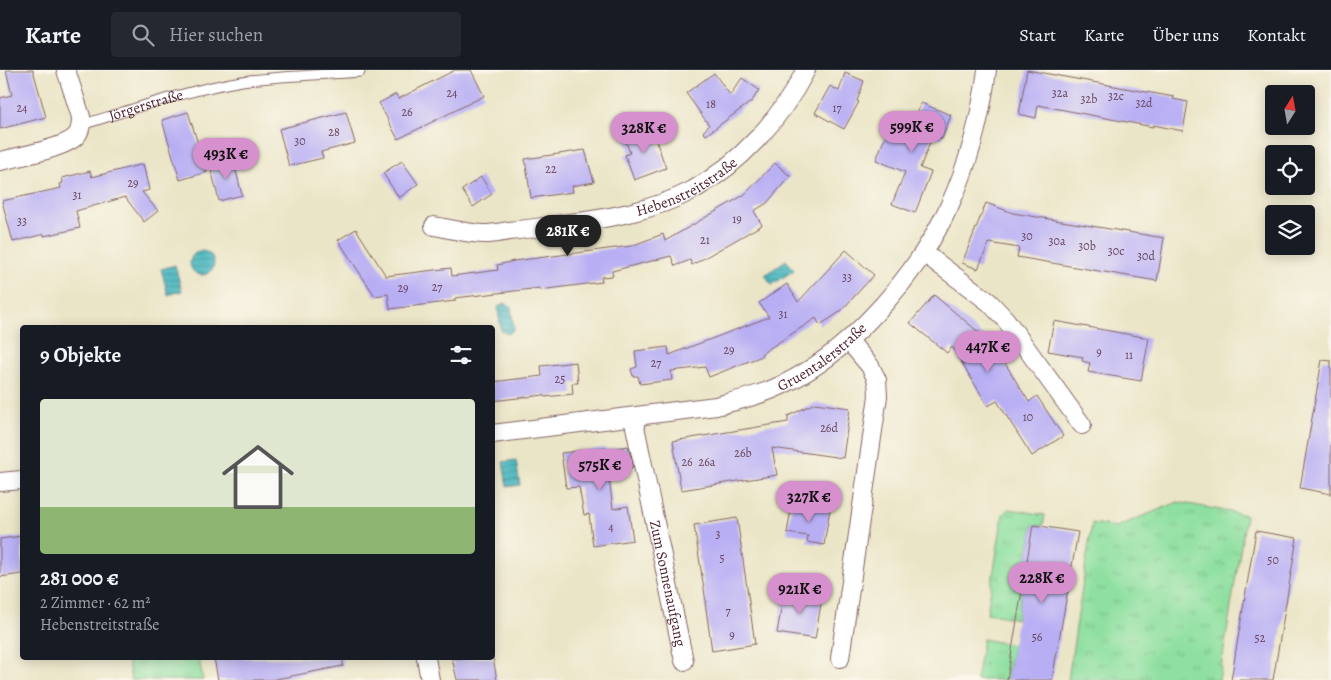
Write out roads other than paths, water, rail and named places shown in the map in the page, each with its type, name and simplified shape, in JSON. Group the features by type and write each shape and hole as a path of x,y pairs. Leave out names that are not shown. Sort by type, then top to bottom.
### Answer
{"street":[{"path":"0,161 64,145 75,138 81,126 81,117 66,70"},
{"name":"Hebenstreitstraße","path":"434,226 487,234 594,220 663,203 693,190 738,158 781,111 791,98 806,70"},
{"name":"Gruentalerstraße","path":"495,434 716,406 751,398 782,385 833,355 885,305 924,253 948,211 969,156 978,121 987,70"},
{"path":"924,253 989,302 1006,320 1082,425"},
{"path":"840,658 878,396 877,380 870,366 849,341"},
{"name":"Zum Sonnenaufgang","path":"633,417 684,661"},
{"path":"0,482 20,480"},
{"path":"426,660 427,679"}],"lane":[{"name":"Jörgerstraße","path":"81,126 179,94 211,87 274,78 360,72"}],"water":[{"path":"202,251 210,255 214,263 210,271 202,275 194,271 190,263 194,255"},
{"path":"786,260 794,270 772,285 765,275"},
{"path":"175,265 182,291 168,295 161,269"},
{"path":"505,303 511,307 514,329 509,334 501,331 498,310 499,306"},
{"path":"516,460 520,485 507,487 503,462"}]}
